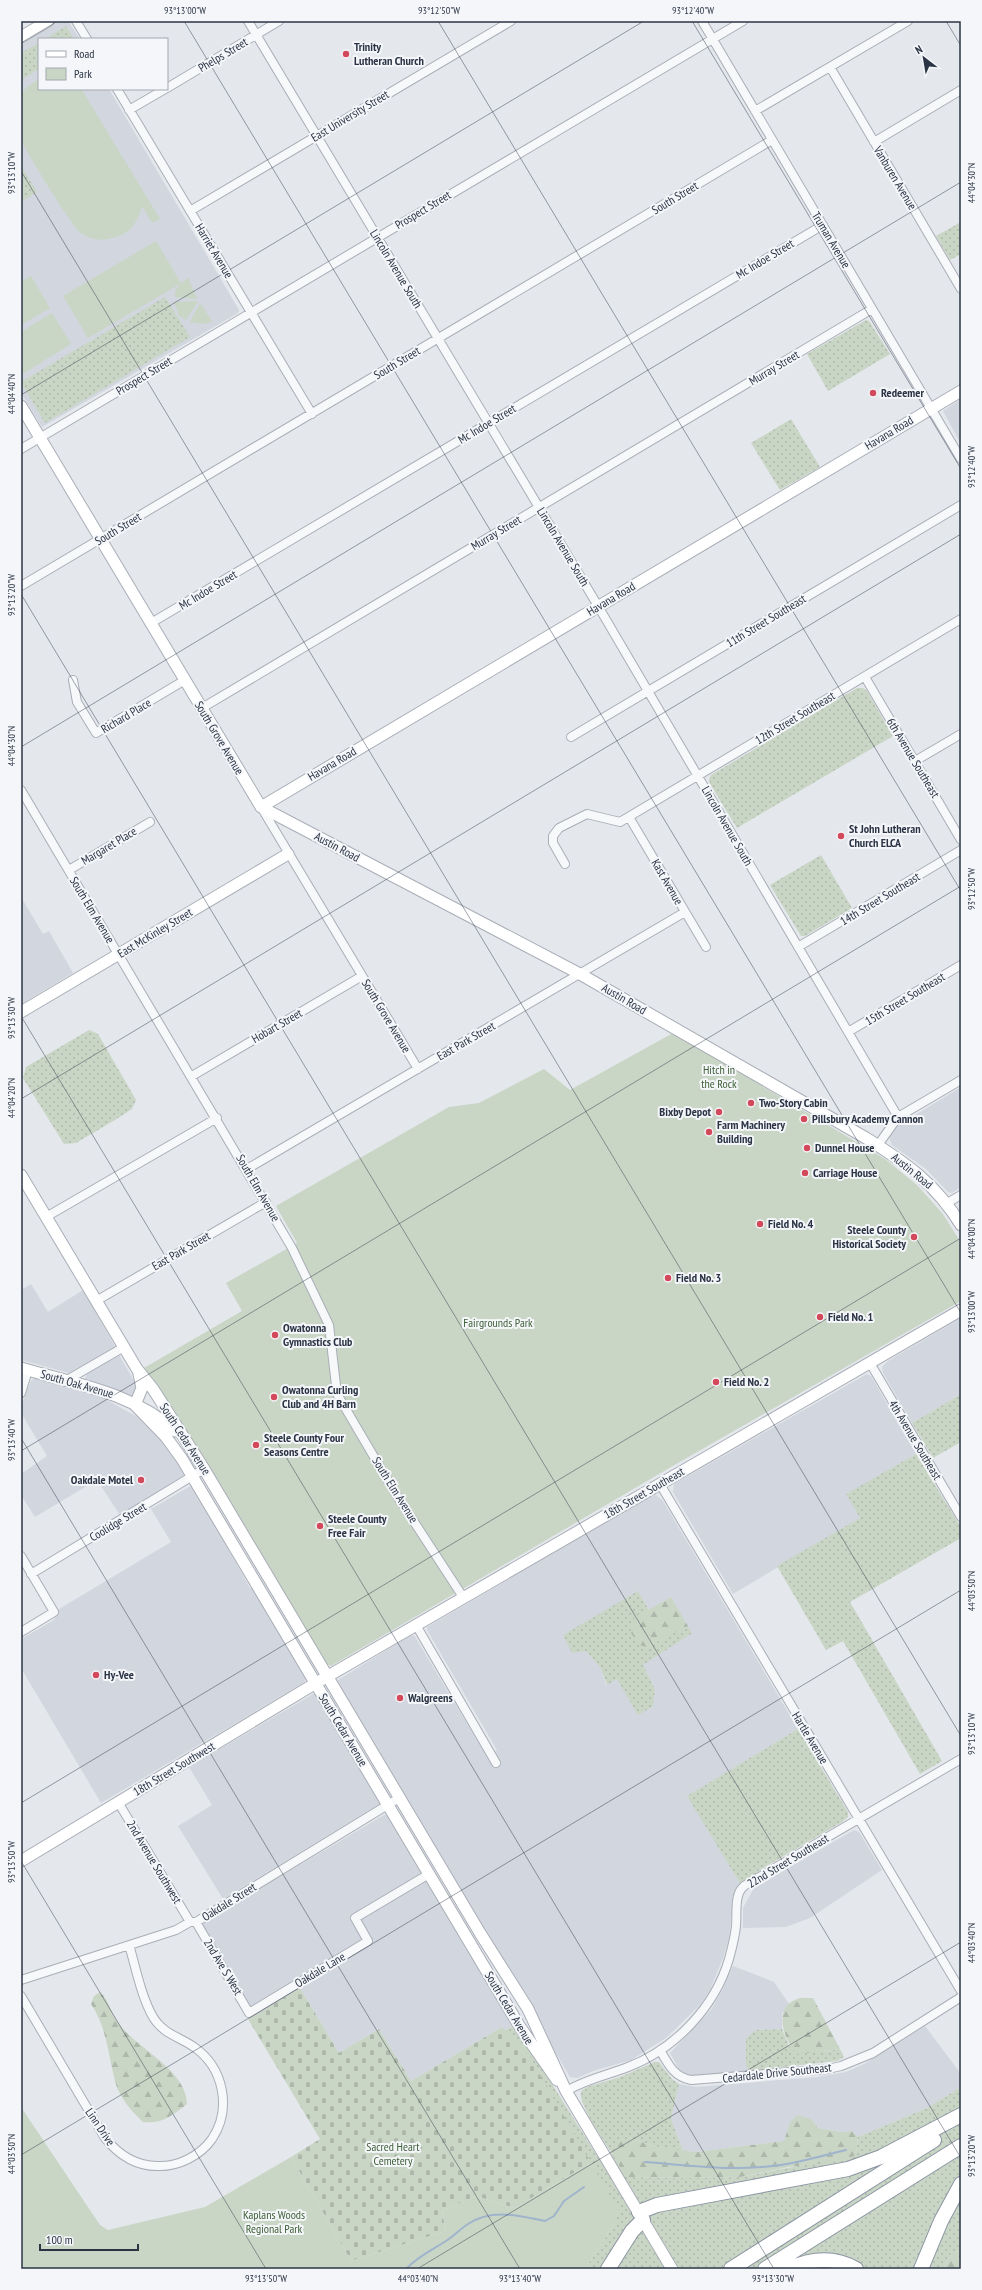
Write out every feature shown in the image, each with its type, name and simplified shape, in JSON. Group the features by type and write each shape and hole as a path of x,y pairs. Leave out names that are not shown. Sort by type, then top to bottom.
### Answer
{"highway":[{"path":"608,2269 641,2216 657,2205 848,2169 881,2157 961,2115"},
{"path":"731,2269 961,2123"},
{"path":"766,2269 961,2146"},
{"path":"921,2269 941,2221 961,2184"},
{"path":"788,2269 821,2260 840,2262 856,2269"}],"street":[{"path":"21,37 48,21"},
{"path":"76,21 86,38"},
{"name":"Lincoln Avenue South","path":"248,21 598,606 898,1117"},
{"name":"Phelps Street","path":"168,87 279,21"},
{"name":"East University Street","path":"190,211 511,21"},
{"name":"Truman Avenue","path":"702,21 961,459"},
{"name":"Prospect Street","path":"21,449 743,21"},
{"path":"755,111 908,21"},
{"name":"Vanburen Avenue","path":"830,67 961,289"},
{"name":"Harriet Avenue","path":"118,90 312,414"},
{"name":"Phelps Street","path":"129,110 163,90"},
{"path":"874,142 961,90"},
{"name":"South Street","path":"21,586 772,140"},
{"name":"Mc Indoe Street","path":"151,624 822,225"},
{"name":"Murray Street","path":"202,708 872,309"},
{"name":"Havana Road","path":"261,807 961,391"},
{"name":"South Grove Avenue","path":"21,406 418,1069"},
{"name":"11th Street Southeast","path":"571,737 961,505"},
{"name":"12th Street Southeast","path":"629,817 961,619"},
{"name":"6th Avenue Southeast","path":"865,677 961,840"},
{"name":"Richard Place","path":"73,680 77,702 96,733 185,680"},
{"path":"915,761 961,734"},
{"name":"South Elm Avenue","path":"21,790 266,1202 326,1317 337,1394 394,1491 463,1597"},
{"name":"Austin Road","path":"261,807 580,974 878,1145 915,1170 947,1204 961,1225"},
{"path":"565,864 553,843 554,836 560,828 587,814 620,822 629,817"},
{"name":"Kast Avenue","path":"629,817 706,947"},
{"name":"Margaret Place","path":"69,870 150,822"},
{"name":"14th Street Southeast","path":"798,947 961,850"},
{"name":"East McKinley Street","path":"21,1012 288,854"},
{"name":"East Park Street","path":"247,1169 685,912"},
{"name":"15th Street Southeast","path":"848,1032 961,965"},
{"name":"Hobart Street","path":"192,1076 362,976"},
{"path":"878,1145 898,1117 961,1080"},
{"path":"46,1217 217,1118"},
{"name":"South Cedar Avenue","path":"21,1176 137,1369 153,1389 204,1469 327,1677 528,2009 566,2091"},
{"path":"947,1204 961,1195"},
{"name":"East Park Street","path":"96,1301 266,1202"},
{"name":"18th Street Southeast","path":"327,1677 961,1310"},
{"path":"67,1380 124,1347"},
{"name":"4th Avenue Southeast","path":"870,1363 961,1517"},
{"path":"21,1393 25,1369"},
{"name":"South Oak Avenue","path":"25,1369 102,1390 135,1405 161,1419 188,1446"},
{"name":"South Cedar Avenue","path":"137,1369 142,1388 135,1405 174,1447 193,1476 520,2027 566,2091 672,2269"},
{"name":"Coolidge Street","path":"32,1574 204,1469"},
{"name":"Hartle Avenue","path":"660,1484 961,1991"},
{"path":"21,1556 54,1612 21,1632"},
{"path":"416,1625 496,1763"},
{"name":"18th Street Southwest","path":"21,1861 327,1677"},
{"name":"22nd Street Southeast","path":"566,2091 587,2080 629,2067 660,2050 696,2019 721,1979 733,1945 739,1892 744,1886 961,1760"},
{"name":"Oakdale Street","path":"21,1980 176,1930 193,1922 400,1798"},
{"name":"2nd Avenue Southwest","path":"118,1802 193,1922"},
{"name":"Oakdale Lane","path":"249,2013 368,1941 354,1918 429,1874"},
{"name":"2nd Ave S West","path":"193,1922 249,2013"},
{"name":"Linn Drive","path":"21,1996 105,2138 112,2147 128,2159 147,2165 165,2166 187,2160 203,2148 218,2126 223,2107 222,2087 214,2068 203,2054 166,2032 154,2018 147,2003 129,1945"},
{"name":"Cedardale Drive Southeast","path":"660,2050 672,2071 678,2076 691,2080 828,2069 867,2056 961,1997"}],"shaded area":[{"path":"60,21 68,21 79,38 38,38 38,90 110,90 239,310 238,313 42,427 21,393 21,44"},
{"path":"961,399 961,444 943,411"},
{"path":"21,897 43,934 49,931 73,973 21,1004"},
{"path":"961,1087 961,1187 952,1193 948,1192 926,1169 892,1145 889,1137 899,1125"},
{"path":"31,1284 48,1312 83,1290 116,1348 73,1374 21,1360 21,1290"},
{"path":"961,1318 961,1394 912,1423 883,1373 882,1367 888,1361"},
{"path":"119,1355 137,1386 133,1396 90,1382 85,1378 93,1369"},
{"path":"867,1374 871,1376 916,1454 847,1494 860,1518 733,1594 673,1492 674,1484"},
{"path":"35,1378 103,1398 136,1416 157,1433 186,1474 120,1515 97,1480 35,1517 21,1495 21,1474 47,1456 21,1413 21,1406 31,1381"},
{"path":"192,1485 250,1588 255,1590 307,1678 303,1683 101,1803 21,1668 21,1639 54,1620 59,1609 171,1542 151,1509"},
{"path":"656,1495 663,1501 798,1729 688,1796 741,1885 733,1903 729,1938 723,1958 710,1990 699,2006 666,2038 631,2060 593,2071 577,2078 570,2077 339,1686 338,1680 408,1637 414,1635 487,1757 497,1750 427,1630 427,1627 644,1500","holes":["638,1591 649,1610 671,1597 643,1665 655,1689 653,1706 617,1679 606,1685 600,1667 586,1651"]},
{"path":"315,1693 381,1803 223,1899 178,1826 212,1805 189,1767"},
{"path":"384,1815 388,1815 515,2025 504,2031 502,2027 411,2081 379,2029 339,2053 300,1988 254,2016 202,1926 205,1921"},
{"path":"854,1830 859,1832 882,1870 810,1918 786,1927 743,1928 743,1908 754,1888"},
{"path":"733,1966 774,1982 789,2004 782,2014 782,2029 756,2030 746,2063 748,2071 693,2076 685,2073 679,2069 670,2053 711,2010 722,1991"},
{"path":"925,2026 961,2074 961,2087 927,2108 858,2137 852,2131 841,2132 818,2128 811,2119 790,2122 784,2141 695,2152 683,2151 671,2119 679,2084 696,2087 817,2077 846,2072 864,2064"}],"green space":[{"path":"66,26 73,38 47,38"},
{"path":"38,44 38,70 21,80 21,53"},
{"path":"38,80 38,90 82,90 160,219 152,223 142,206 134,225 126,232 116,237 103,240 89,238 76,228 49,188 21,139 21,93"},
{"path":"21,166 37,192 21,202"},
{"path":"961,222 961,254 950,260 936,236"},
{"path":"156,241 181,283 188,278 197,299 175,297 175,292 180,284 88,338 63,296"},
{"path":"31,276 50,308 21,325 21,282"},
{"path":"165,297 190,337 45,423 21,382"},
{"path":"198,301 186,320 179,316 174,302"},
{"path":"200,303 212,321 204,324 190,322"},
{"path":"52,313 71,344 21,375 21,332"},
{"path":"866,320 869,321 890,354 828,391 807,354"},
{"path":"791,419 820,467 780,490 751,443"},
{"path":"857,688 863,688 867,691 893,736 737,828 710,784 709,779 711,775"},
{"path":"821,855 852,908 805,936 801,936 770,885"},
{"path":"89,1030 98,1034 136,1100 132,1109 115,1120 76,1143 64,1144 23,1078 26,1067"},
{"name":"Fairgrounds Park","path":"673,1033 885,1159 917,1185 943,1214 961,1243 961,1301 671,1467 331,1666 325,1663 144,1368 242,1311 226,1283 297,1243 276,1206 449,1107 479,1103 544,1069 570,1090"},
{"path":"961,1394 961,1442 933,1458 912,1423"},
{"path":"916,1454 961,1527 961,1538 850,1602 942,1761 920,1774 843,1641 826,1650 777,1566 860,1518 846,1494"},
{"path":"638,1591 649,1610 634,1618 647,1647 688,1626 692,1633 643,1665 655,1689 653,1706 638,1715 617,1679 607,1685 600,1667 586,1651 572,1653 563,1635"},
{"path":"671,1597 688,1626 647,1647 639,1645 631,1633 634,1618"},
{"path":"798,1729 848,1812 848,1817 760,1870 741,1885 687,1796"},
{"name":"Sacred Heart Cemetery","path":"300,1988 339,2053 379,2029 411,2081 502,2027 530,2057 591,2163 514,2208 476,2196 442,2211 446,2231 351,2261 291,2157 320,2139 248,2019"},
{"path":"100,1992 105,1998 117,2021 125,2031 169,2069 178,2080 184,2091 187,2104 166,2118 156,2122 143,2122 119,2093 101,2022 91,2004 94,1996"},
{"path":"813,1998 840,2049 797,2054 788,2041 785,2033 783,2017 785,2010 789,2003 797,1999"},
{"path":"515,2025 599,2159 612,2154 583,2105 581,2091 587,2087 620,2077 655,2062 659,2062 672,2079 679,2084 671,2119 683,2151 653,2146 630,2138 626,2177 740,2177 856,2155 858,2137 927,2108 961,2087 961,2222 959,2230 961,2234 961,2253 956,2251 952,2252 943,2269 585,2269 613,2226 619,2211 504,2031"},
{"path":"782,2029 789,2046 825,2051 840,2049 844,2057 837,2061 748,2071 746,2063 746,2039 756,2030"},
{"name":"Kaplans Woods Regional Park","path":"21,2107 100,2225 108,2230 205,2207 291,2157 351,2261 446,2231 442,2211 476,2196 514,2208 591,2163 619,2211 613,2226 585,2269 21,2269"},
{"path":"798,2115 811,2119 818,2128 841,2132 852,2131 858,2137 856,2155 841,2161 789,2167 740,2177 690,2178 626,2177 612,2154 620,2140 630,2138 653,2146 695,2152 784,2141 790,2122"},
{"path":"956,2251 961,2253 961,2269 943,2269 952,2252"}],"waterway":[{"path":"645,2162 718,2168 747,2168 794,2163 846,2150"},
{"path":"406,2269 420,2257 477,2219 486,2216 506,2215 545,2221 554,2216 564,2201 584,2187"}],"place":[{"name":"Trinity Lutheran Church","path":"346,54"},
{"name":"Redeemer","path":"873,393"},
{"name":"St John Lutheran Church ELCA","path":"841,836"},
{"name":"Two-Story Cabin","path":"751,1103"},
{"name":"Bixby Depot","path":"719,1112"},
{"name":"Pillsbury Academy Cannon","path":"804,1119"},
{"name":"Farm Machinery Building","path":"709,1132"},
{"name":"Dunnel House","path":"807,1148"},
{"name":"Carriage House","path":"805,1173"},
{"name":"Field No. 4","path":"760,1224"},
{"name":"Steele County Historical Society","path":"914,1237"},
{"name":"Field No. 3","path":"668,1278"},
{"name":"Field No. 1","path":"820,1317"},
{"name":"Owatonna Gymnastics Club","path":"275,1335"},
{"name":"Field No. 2","path":"716,1382"},
{"name":"Owatonna Curling Club and 4H Barn","path":"274,1397"},
{"name":"Steele County Four Seasons Centre","path":"256,1445"},
{"name":"Oakdale Motel","path":"141,1480"},
{"name":"Steele County Free Fair","path":"320,1526"},
{"name":"Hy-Vee","path":"96,1675"},
{"name":"Walgreens","path":"400,1698"}],"park label":[{"name":"Hitch in the Rock","path":"719,1077"}]}
